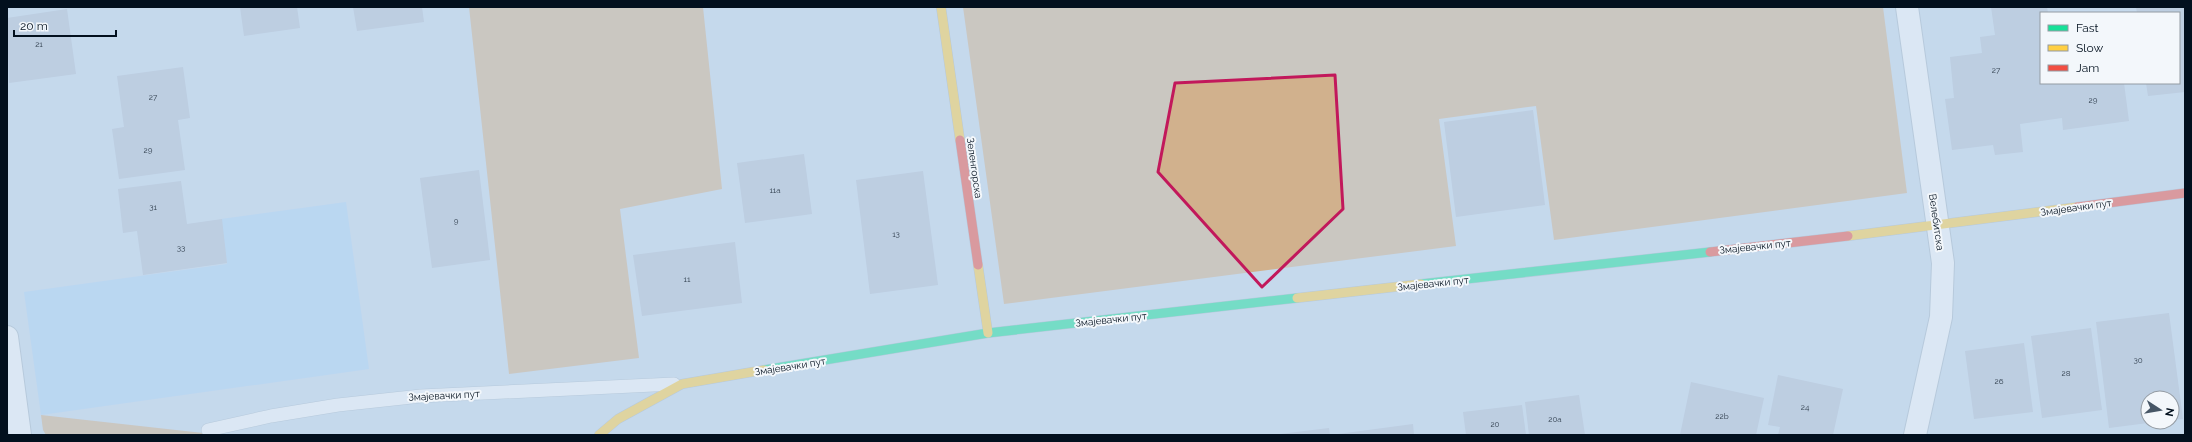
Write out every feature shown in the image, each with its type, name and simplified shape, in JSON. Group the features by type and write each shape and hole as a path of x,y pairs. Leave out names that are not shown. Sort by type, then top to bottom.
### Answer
{"street":[{"name":"Зеленгорска","path":"941,7 988,333"},
{"name":"Велебитска","path":"1907,7 1943,263 1941,317 1915,435"},
{"name":"Змајевачки пут","path":"598,435 618,419 682,384 988,333 1937,226 2185,193"},
{"path":"7,337 20,435"}],"lane":[{"name":"Змајевачки пут","path":"208,430 271,416 338,405 421,396 682,384"}],"highlighted area":[{"path":"1335,75 1343,209 1262,287 1158,172 1175,83"}],"shaded area":[{"path":"469,7 703,7 722,189 620,209 639,358 509,374"},
{"path":"963,7 1883,7 1907,193 1554,240 1536,106 1439,119 1456,246 1004,304"},
{"path":"346,202 369,369 41,415 24,292 227,264 221,219"},
{"path":"41,415 221,435 46,435 43,430"}],"building":[{"path":"240,7 297,7 300,28 244,36"},
{"path":"353,7 422,7 424,22 357,31"},
{"path":"1991,7 2047,7 2048,12 2040,12 2040,84 2124,84 2129,121 2063,130 2062,118 2020,124 2023,152 1995,155 1993,145 1952,150 1945,99 1954,98 1950,57 1982,53 1980,37 1995,35"},
{"path":"2136,7 2185,7 2185,92 2148,96 2146,84 2180,84 2180,12 2137,12"},
{"path":"67,9 76,74 9,83 7,18"},
{"path":"183,67 190,118 178,120 185,170 119,179 112,129 124,127 117,76"},
{"path":"1533,110 1545,205 1456,217 1444,122"},
{"path":"804,154 812,214 745,223 737,163"},
{"path":"479,170 490,260 432,268 420,178"},
{"path":"923,171 938,285 870,294 856,180"},
{"path":"181,181 187,224 222,219 227,263 143,275 137,231 123,233 118,189"},
{"path":"735,242 742,303 642,316 633,255"},
{"path":"2169,313 2179,390 2140,390 2140,424 2109,428 2096,322"},
{"path":"2091,328 2102,410 2042,418 2031,336"},
{"path":"2024,343 2033,412 1974,419 1965,351"},
{"path":"1778,375 1843,389 1833,435 1778,435 1780,427 1768,425"},
{"path":"1691,382 1764,398 1756,435 1680,435"},
{"path":"1579,395 1585,435 1529,435 1525,402"},
{"path":"2180,396 2183,419 2180,419"},
{"path":"1522,405 1526,435 1466,435 1463,412"},
{"path":"1413,424 1414,435 1338,435 1338,434"},
{"path":"1329,428 1330,435 1280,435 1280,434"}],"traffic: fast":[{"path":"1421,284 1710,252"},
{"path":"764,370 988,333 1297,298"}],"traffic: slow":[{"path":"941,7 960,140"},
{"path":"1848,236 2077,207"},
{"path":"978,265 988,333"},
{"path":"1297,298 1421,284"},
{"path":"599,435 618,419 682,384 764,370"}],"traffic: jam":[{"path":"960,140 978,265"},
{"path":"2077,207 2185,193"},
{"path":"1710,252 1848,236"}]}
